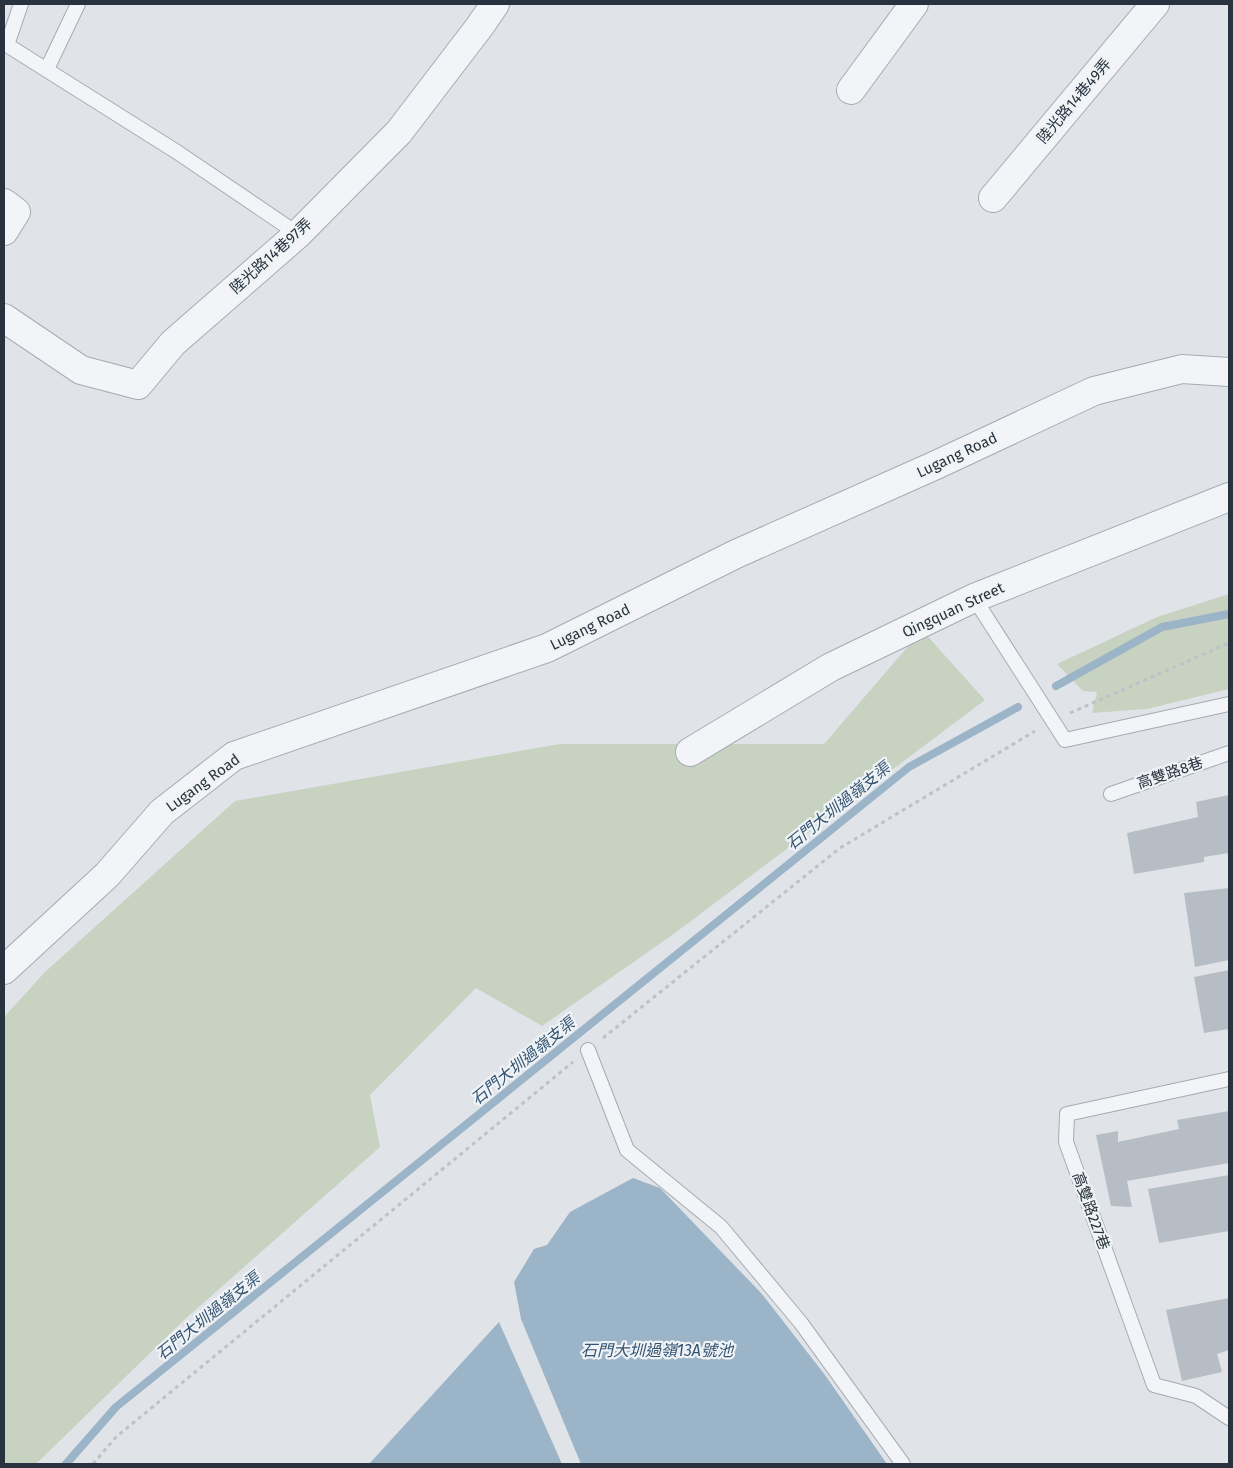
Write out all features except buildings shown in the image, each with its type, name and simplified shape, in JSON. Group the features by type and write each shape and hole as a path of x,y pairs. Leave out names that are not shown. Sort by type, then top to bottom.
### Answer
{"street":[{"name":"陸光路14巷97弄","path":"4,318 81,370 138,385 173,344 298,234 398,132 495,4"},
{"path":"851,90 914,4"},
{"name":"陸光路14巷49弄","path":"993,198 1155,4"},
{"path":"4,203 16,212 4,231"},
{"name":"Lugang Road","path":"4,970 107,875 162,812 234,756 547,648 736,554 927,469 1094,391 1182,369 1229,372"},
{"name":"Qingquan Street","path":"690,752 831,667 974,598 1229,497"}],"lane":[{"path":"22,4 7,45 177,152 298,234"},
{"path":"47,69 78,4"},
{"path":"974,598 1065,740 1229,704"},
{"name":"高雙路8巷","path":"1112,794 1229,753"},
{"path":"588,1050 627,1150 721,1227 801,1323 904,1464"},
{"name":"高雙路227巷","path":"1229,1079 1067,1114 1066,1142 1154,1384 1196,1396 1229,1418"}],"path":[{"path":"92,1464 116,1437 588,1050 840,848 1052,720 1229,643"}],"green space":[{"path":"1229,594 1229,689 1147,709 1092,713 1097,692 1083,691 1057,664 1157,617"},
{"path":"922,630 985,700 675,933 542,1026 476,988 370,1095 380,1147 184,1320 36,1464 4,1464 4,1017 45,972 235,801 560,744 824,744"}],"water":[{"name":"石門大圳過嶺13A號池","path":"633,1178 660,1188 762,1294 825,1375 887,1464 581,1464 521,1319 514,1282 534,1249 547,1245 570,1212"},
{"path":"499,1322 562,1464 369,1464"}],"waterway":[{"name":"石門大圳過嶺支渠","path":"1056,686 1162,627 1229,614"},
{"name":"石門大圳過嶺支渠","path":"66,1464 116,1407 909,767 1018,707"}]}
